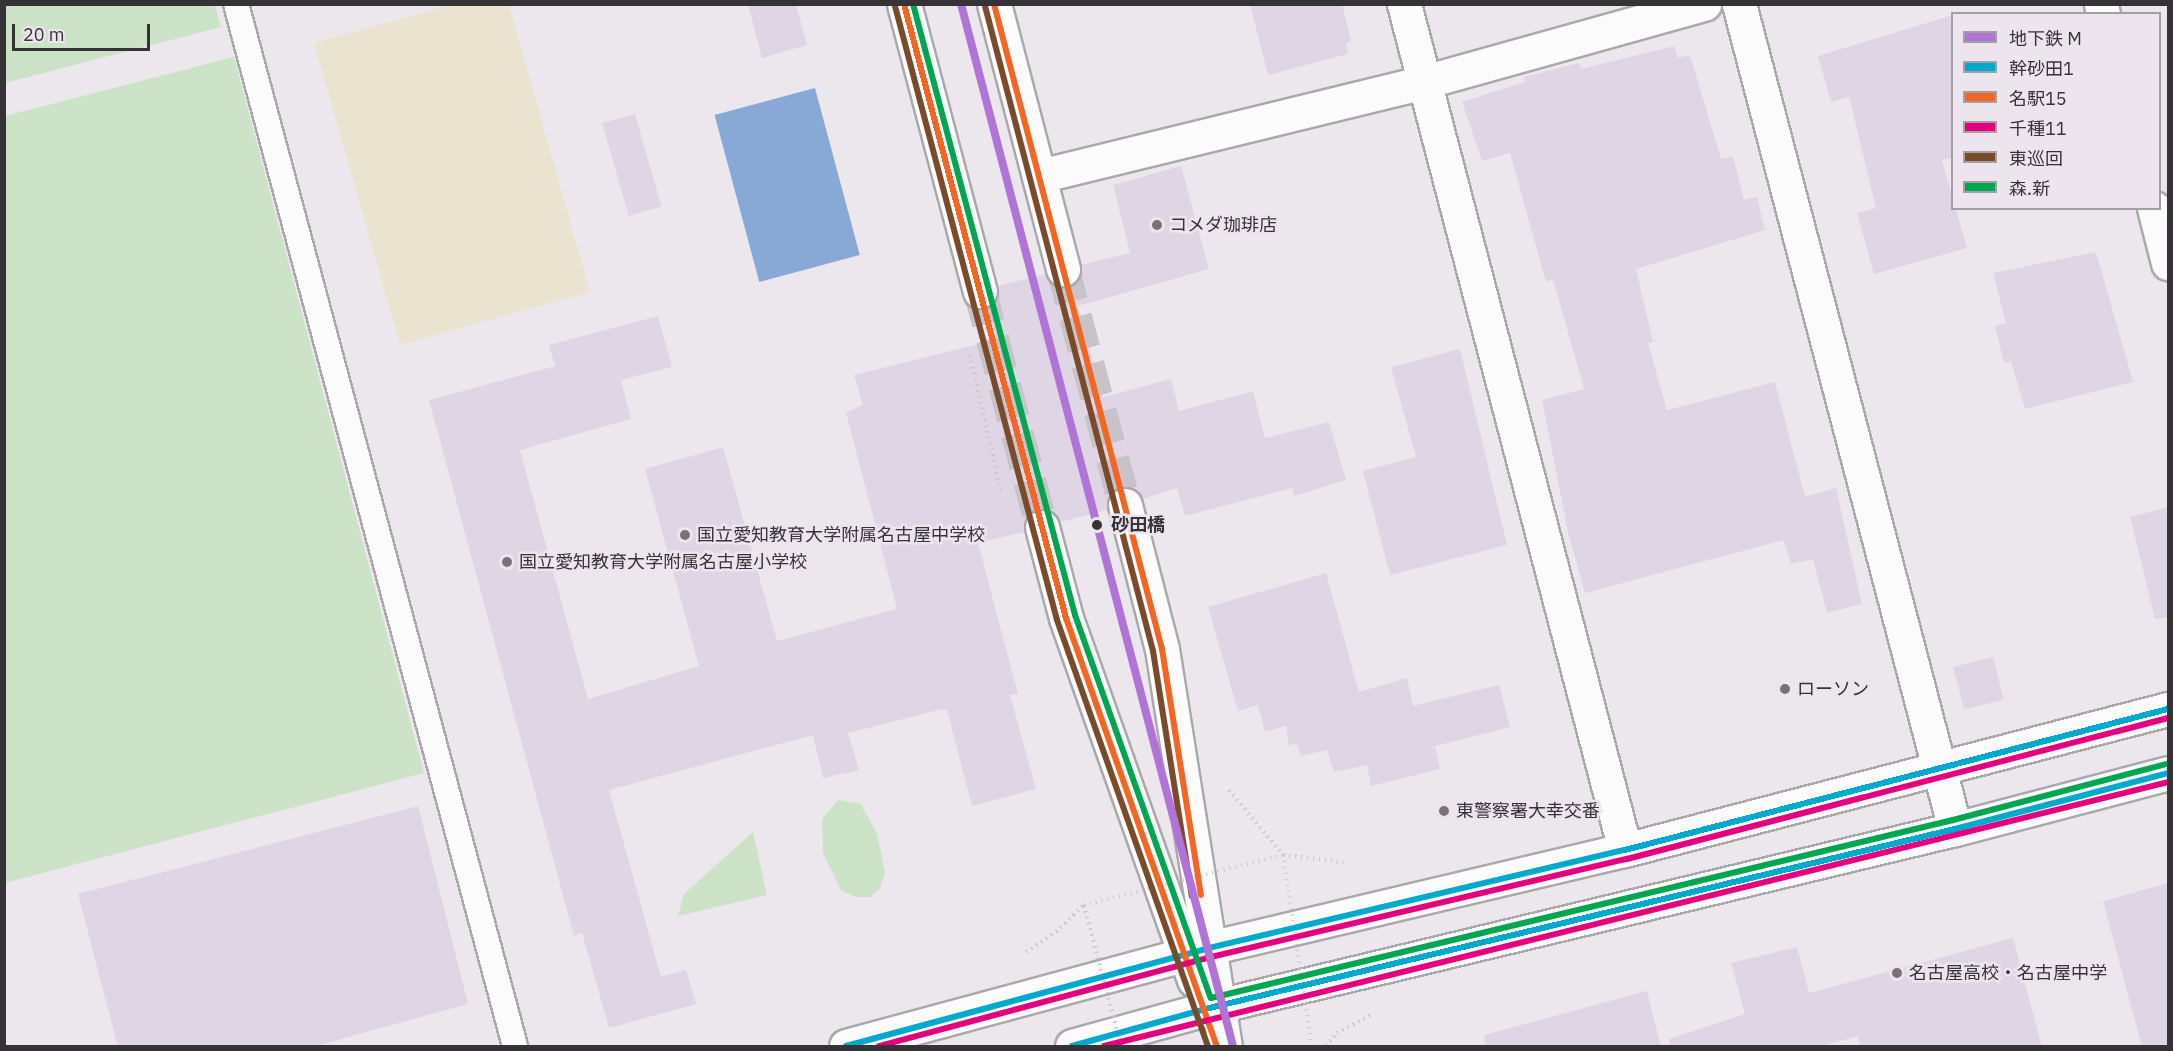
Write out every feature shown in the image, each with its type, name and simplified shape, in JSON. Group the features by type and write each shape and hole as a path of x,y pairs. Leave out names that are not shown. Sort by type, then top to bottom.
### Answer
{"street":[{"path":"904,4 980,291"},
{"path":"994,4 1063,269"},
{"path":"1404,4 1625,850"},
{"path":"1039,176 1424,82 1704,4"},
{"path":"1739,4 1955,829"},
{"path":"2155,210 2169,263"},
{"path":"1125,505 1162,649 1197,951"},
{"path":"1042,527 1066,618 1197,951 1225,1047"},
{"path":"846,1047 1197,951 1625,850 1939,771 2169,709"},
{"path":"1072,1047 1212,1007 1955,829 2169,772"},
{"path":"1212,1007 1218,1047"}],"lane":[{"path":"236,4 515,1047"}],"path":[{"path":"970,355 1001,493"},
{"path":"1229,790 1283,855 1312,1047"},
{"path":"1026,952 1056,932 1084,906 1283,855 1344,862"},
{"path":"1084,906 1121,1047"},
{"path":"1326,1047 1337,1033 1373,1014"}],"green space":[{"path":"5,4 215,5 221,27 5,83"},
{"path":"234,57 424,773 5,883 5,116"},
{"path":"838,800 861,804 877,834 885,872 880,889 870,897 856,897 841,890 823,853 822,819"},
{"path":"753,832 767,895 678,916 684,894"}],"sand":[{"path":"451,5 509,5 590,292 400,345 314,43"}],"water":[{"path":"815,88 860,255 759,282 715,115"}],"building":[{"path":"748,4 796,4 807,45 762,58"},
{"path":"1250,4 1342,4 1351,41 1346,43 1348,54 1268,75"},
{"path":"1951,16 1951,158 1942,160 1951,192 1951,210 1956,210 1967,248 1874,274 1857,213 1876,208 1849,97 1831,102 1818,56"},
{"path":"1674,46 1678,58 1690,55 1721,159 1733,156 1744,200 1757,197 1765,230 1636,269 1653,342 1648,343 1667,410 1775,382 1805,497 1836,488 1862,604 1827,613 1813,559 1791,564 1784,540 1585,593 1568,532 1542,400 1584,389 1553,279 1546,282 1510,153 1482,161 1462,102 1525,82 1524,77 1579,63 1581,69"},
{"path":"635,114 661,206 629,216 602,123"},
{"path":"1181,166 1209,269 1078,306 1103,397 1171,379 1179,411 1253,391 1265,438 1329,422 1346,480 1294,496 1292,488 1185,516 1177,488 1143,499 1131,487 1121,487 1112,492 1107,510 1060,522 1055,513 1038,509 1028,514 1024,532 978,543 1018,694 1010,695 1036,789 972,806 947,710 942,709 848,733 859,770 823,778 813,735 609,790 661,977 686,970 696,1004 609,1028 582,933 574,936 429,400 555,366 549,345 658,316 672,367 621,380 631,419 520,450 588,699 699,666 645,469 723,447 777,641 897,609 846,412 863,405 854,375 990,341 981,309 994,304 998,286 1045,274 1050,283 1067,287 1077,282 1081,265 1130,253 1113,185"},
{"path":"2096,252 2133,382 2025,409 2011,361 2004,363 1995,326 2006,323 1993,273"},
{"path":"1460,349 1507,545 1390,575 1363,471 1416,457 1391,367"},
{"path":"2169,507 2169,617 2155,619 2130,517"},
{"path":"1326,573 1359,692 1407,678 1413,706 1499,685 1510,727 1435,746 1440,769 1371,786 1367,765 1334,772 1327,750 1301,756 1297,743 1289,746 1286,726 1265,732 1258,705 1238,711 1208,607"},
{"path":"1993,657 2004,700 1964,710 1953,667"},
{"path":"418,806 468,1004 312,1047 118,1047 78,894"},
{"path":"2169,883 2169,1047 2142,1047 2103,901"},
{"path":"2013,938 2042,1047 1860,1047 1858,1036 1818,1047 1670,1047 1669,1039 1745,1014 1731,963 1797,947 1809,993"},
{"path":"1647,991 1661,1047 1486,1047 1484,1035"}],"tunnel":[{"path":"1063,269 1125,505"},
{"path":"980,291 1042,527"}],"metro line":[{"name":"M","path":"961,4 1233,1046"}],"transit line":[{"name":"名駅15","path":"904,4 1066,618 1217,1046"},
{"name":"森.新","path":"913,4 1075,615 1211,998 1953,820 2166,764"},
{"name":"名駅15","path":"994,4 1162,649 1201,895"},
{"name":"東巡回","path":"895,6 1057,620 1208,1046"},
{"name":"東巡回","path":"985,6 1153,651 1192,896"},
{"name":"幹砂田1","path":"846,1046 1209,948 1625,850 2168,709"},
{"name":"千種11","path":"879,1046 1211,957 1627,859 2168,718"},
{"name":"幹砂田1","path":"1072,1046 1205,1009 1955,829 2168,773"},
{"name":"千種11","path":"1104,1046 2168,782"}],"place":[{"name":"コメダ珈琲店","path":"1157,225"},
{"name":"砂田橋","path":"1097,525"},
{"name":"国立愛知教育大学附属名古屋中学校","path":"685,535"},
{"name":"国立愛知教育大学附属名古屋小学校","path":"507,562"},
{"name":"ローソン","path":"1785,689"},
{"name":"東警察署大幸交番","path":"1444,811"},
{"name":"名古屋高校・名古屋中学","path":"1897,973"}]}
